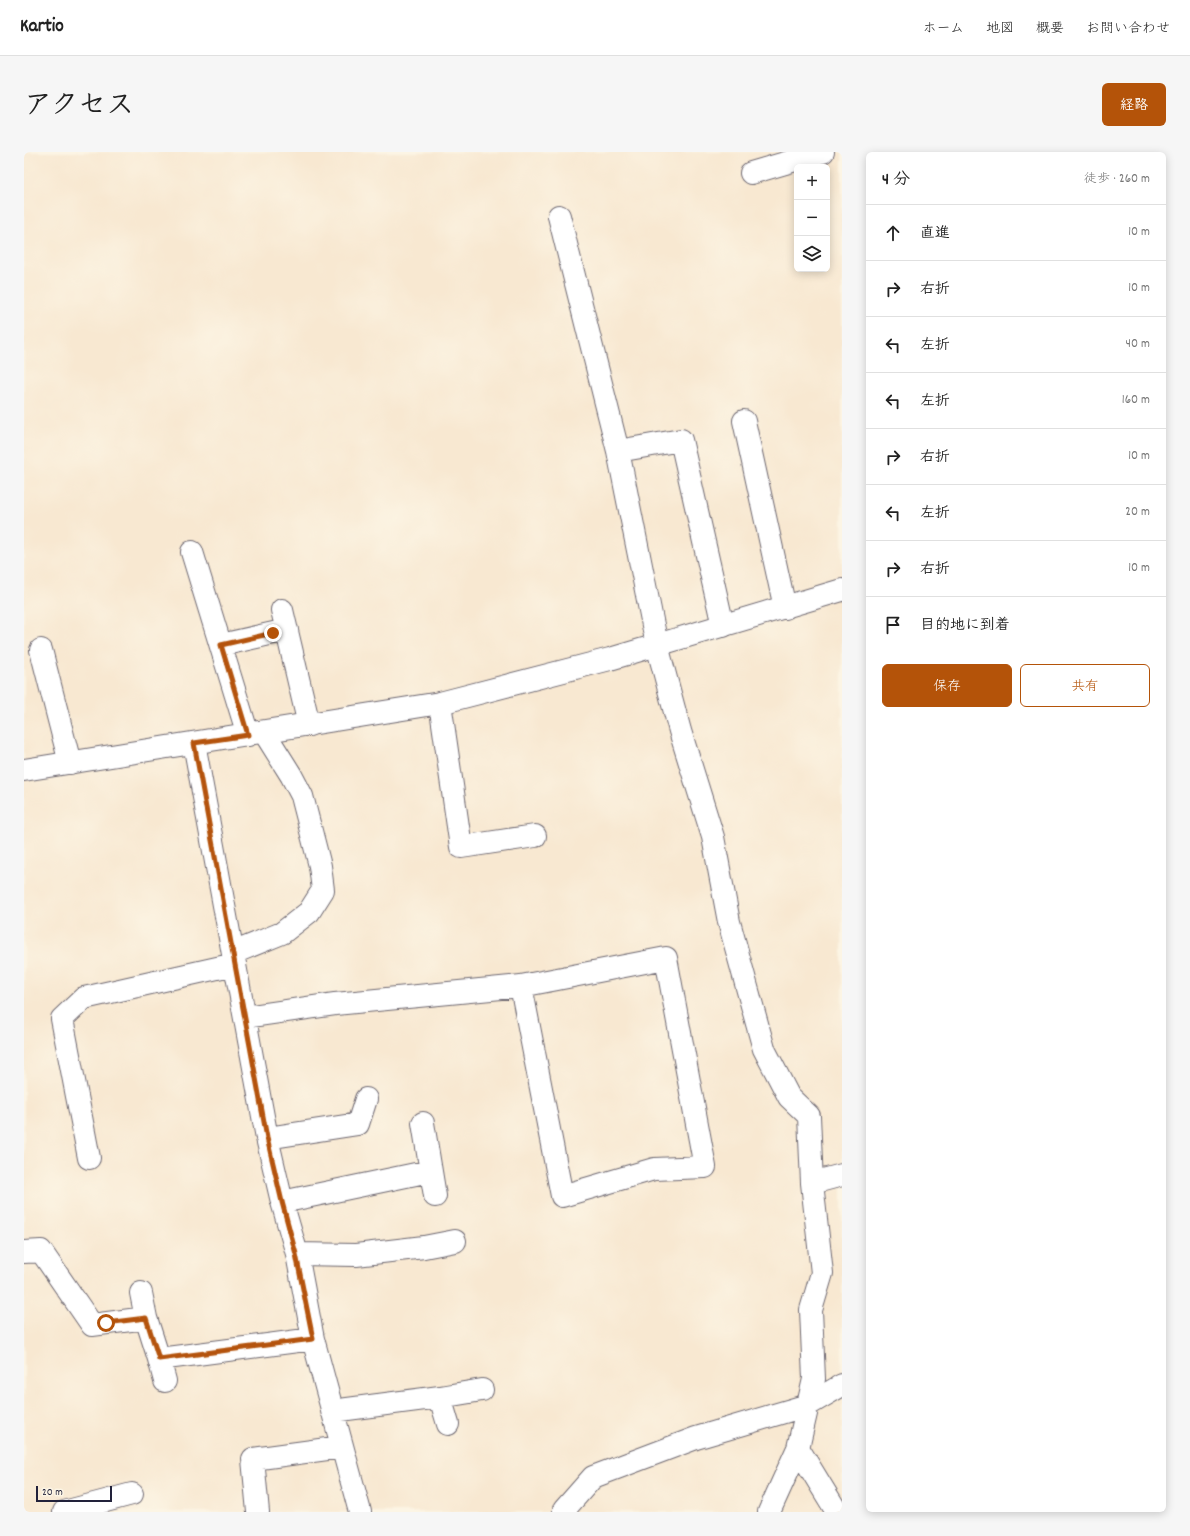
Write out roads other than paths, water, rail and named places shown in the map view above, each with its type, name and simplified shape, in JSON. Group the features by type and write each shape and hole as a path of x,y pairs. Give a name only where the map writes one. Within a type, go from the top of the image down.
{"street":[{"path":"751,173 823,152"},
{"path":"560,216 618,451 658,645 680,730 713,837 729,922 764,1049 789,1097 809,1116 812,1183 822,1273 811,1310 814,1379 798,1448 769,1512"},
{"path":"744,421 785,608"},
{"path":"618,451 681,440 723,626"},
{"path":"89,1158 62,1019 84,998 234,958 282,933 309,912 323,890 320,866 302,796 291,775 256,734 221,645 192,552"},
{"path":"24,770 256,734 440,703 610,660 842,590"},
{"path":"221,645 284,620 308,725"},
{"path":"41,650 70,763"},
{"path":"440,703 461,847 535,836"},
{"path":"194,743 267,1138 296,1254 313,1339 360,1512"},
{"path":"244,1017 335,1004 521,986 666,958 705,1166 654,1169 562,1196 521,986"},
{"path":"267,1138 358,1124 366,1099"},
{"path":"423,1123 435,1196"},
{"path":"282,1202 430,1171"},
{"path":"812,1183 842,1175"},
{"path":"296,1254 356,1255 424,1247 455,1240"},
{"path":"24,1252 41,1250 92,1324 146,1318"},
{"path":"141,1293 146,1318 165,1380"},
{"path":"159,1359 313,1339"},
{"path":"565,1512 564,1510 593,1477 696,1438 808,1405 842,1385"},
{"path":"332,1411 482,1390"},
{"path":"440,1397 448,1424"},
{"path":"258,1512 253,1459 342,1447"},
{"path":"798,1448 836,1512"},
{"path":"64,1512 132,1494"}]}
